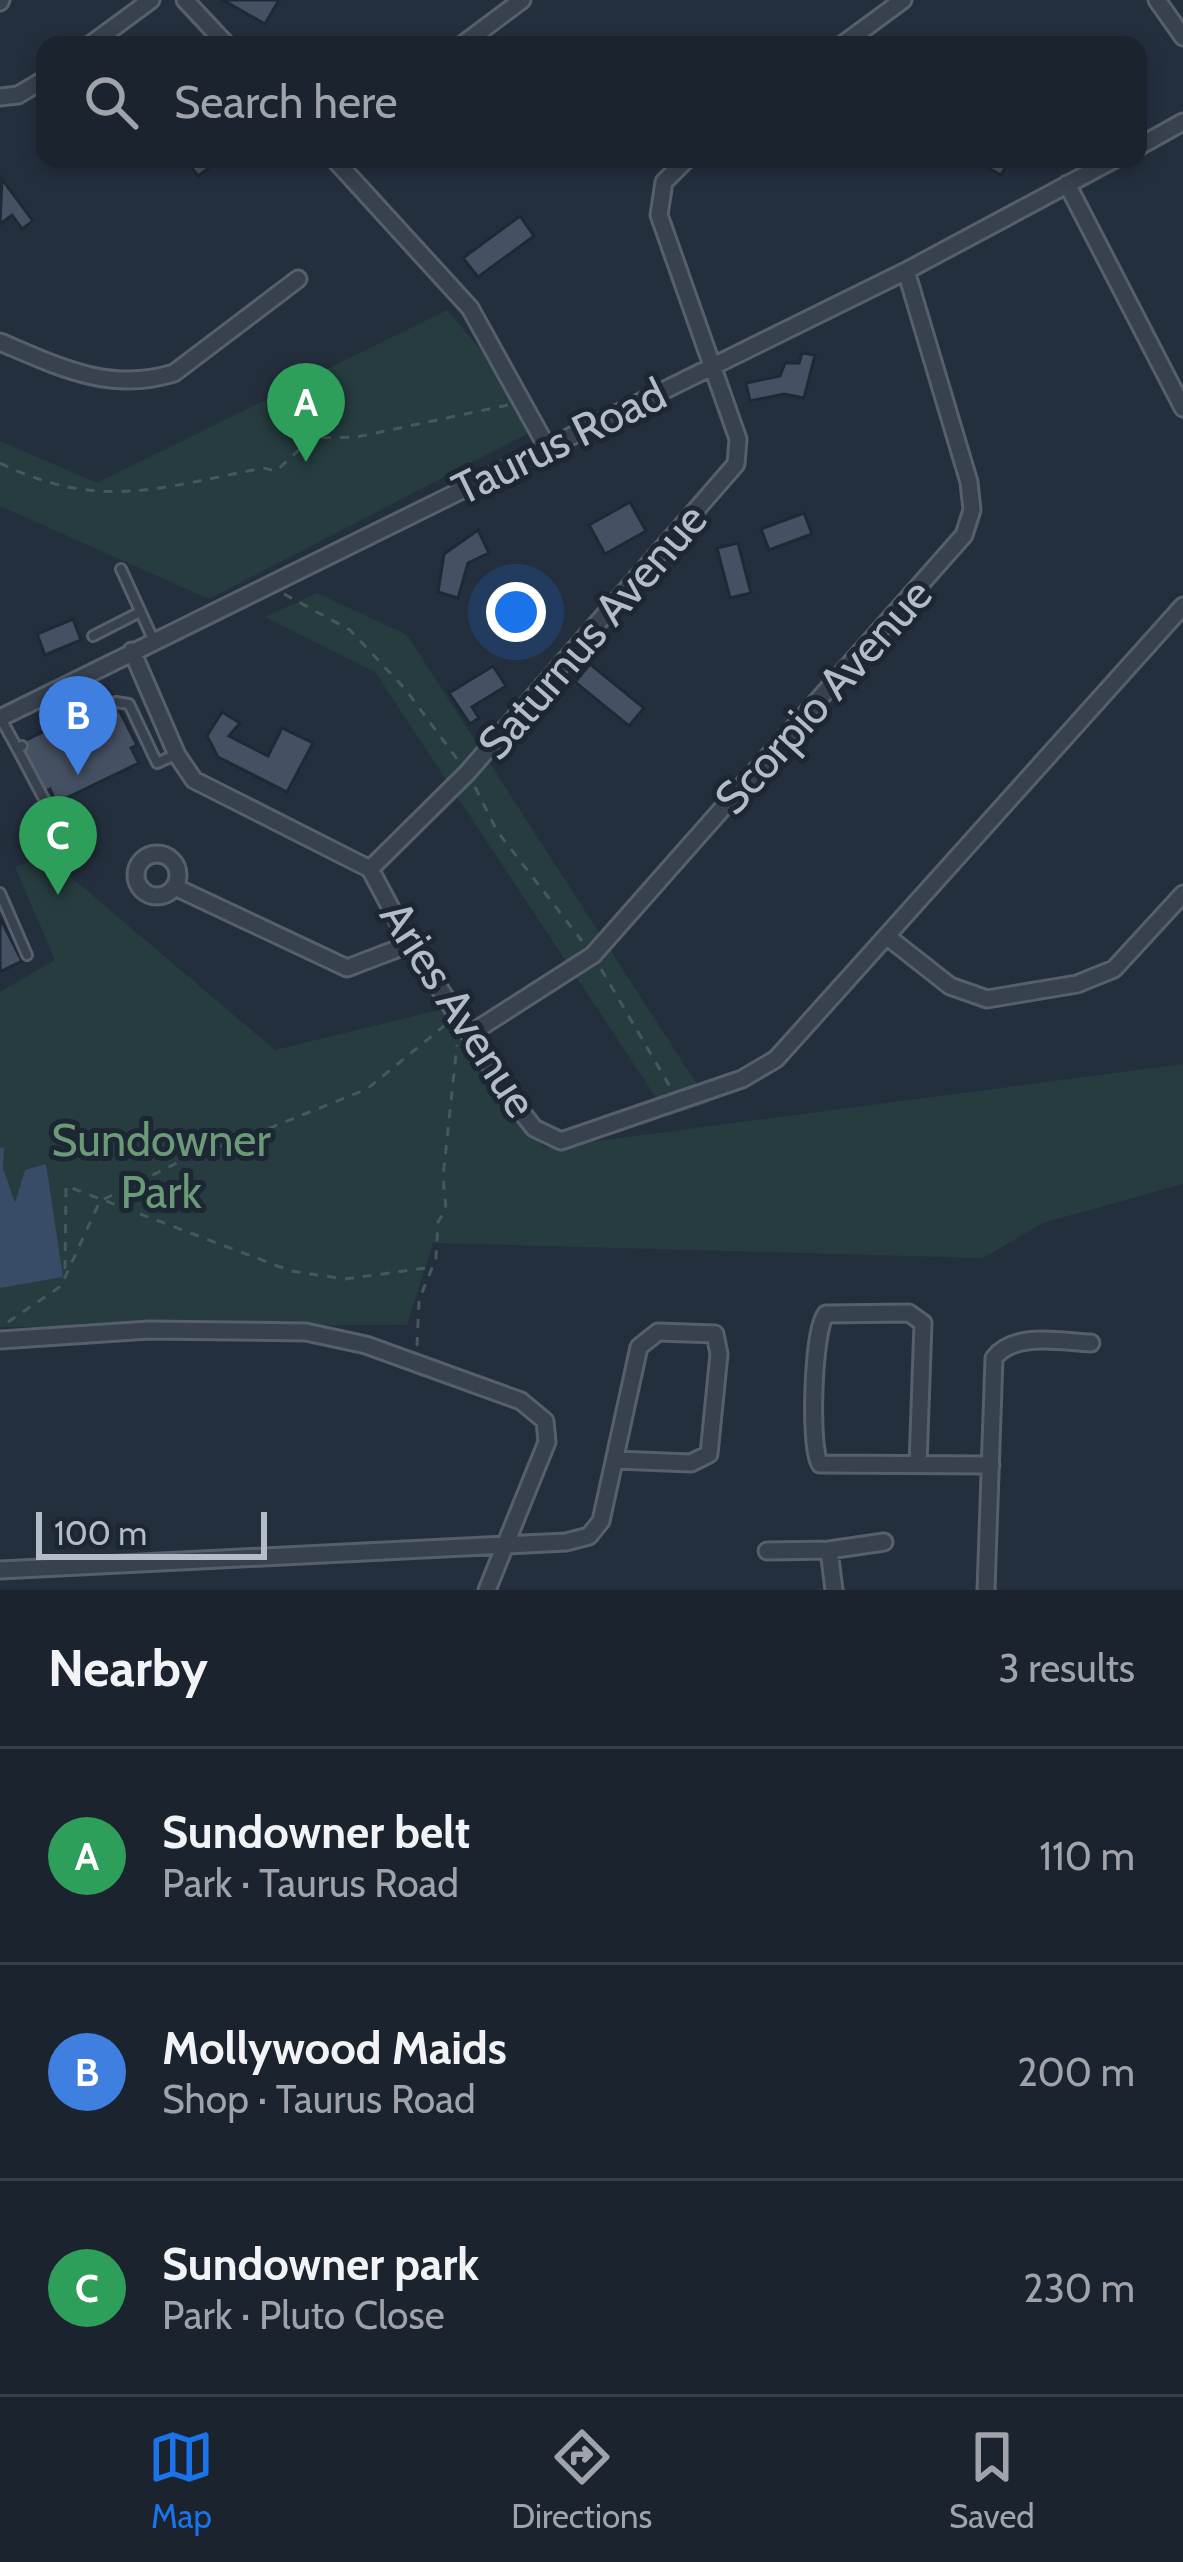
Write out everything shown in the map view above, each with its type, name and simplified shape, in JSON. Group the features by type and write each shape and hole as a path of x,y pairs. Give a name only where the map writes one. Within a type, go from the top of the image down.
{"street":[{"path":"102,36 151,0"},
{"path":"185,0 219,36"},
{"path":"474,36 522,0"},
{"path":"854,36 903,0"},
{"path":"1157,0 1183,37"},
{"path":"0,97 18,95 36,84"},
{"path":"1147,142 1183,122"},
{"path":"342,168 470,308 547,447"},
{"name":"Saturnus Avenue","path":"370,869 467,772 733,470 740,448 659,215 664,182 678,168"},
{"name":"Taurus Road","path":"0,718 906,272 1097,168"},
{"path":"1066,184 1183,408"},
{"name":"Scorpio Avenue","path":"473,1032 593,955 964,535 972,510 969,482 906,272"},
{"path":"0,342 88,379 153,380 174,373 298,279"},
{"name":"Aries Avenue","path":"132,651 177,755 200,786 370,869 410,944 473,1032 520,1110 547,1137 561,1141 742,1079 776,1059 1183,606"},
{"path":"175,886 347,968 410,944"},
{"path":"889,938 970,996 987,999 1037,992 1114,969 1183,894"},
{"path":"918,1465 923,1323 903,1312 826,1314 817,1341 816,1460 836,1467 991,1465"},
{"path":"0,1340 149,1330 306,1332 341,1337 521,1401 545,1421 545,1449 503,1541 487,1590"},
{"path":"0,1570 503,1541 566,1542 594,1533 643,1342 658,1332 715,1334 719,1354 709,1454 691,1463 616,1460"},
{"path":"986,1590 992,1370 1002,1348 1025,1341 1091,1343"},
{"path":"767,1552 884,1542"},
{"path":"829,1550 834,1590"}],"lane":[{"path":"121,569 154,641"},
{"path":"93,636 140,612"},
{"path":"58,688 71,718"},
{"path":"116,702 128,703 157,763 177,755"},
{"path":"0,718 53,816"},
{"path":"0,893 28,955"}],"path":[{"path":"0,463 64,489 102,496 176,489 263,468 277,471 312,438 357,437 468,418 521,401"},
{"path":"267,585 350,629 406,690 467,772 497,831 593,955 679,1101"},
{"path":"0,1328 61,1286 100,1201 203,1150 230,1144 367,1089 460,1013"},
{"path":"416,1363 419,1300 433,1267 438,1222 446,1209 443,1177 460,1013"},
{"path":"65,1271 66,1186 291,1271 345,1280 433,1267"}],"green space":[{"path":"447,310 544,425 209,599 0,506 0,441 97,483"},
{"path":"317,593 407,635 709,1103 668,1116 375,672 265,617"},
{"name":"Sundowner Park","path":"46,856 275,1050 447,1008 544,1148 1183,1064 1183,1184 1043,1223 983,1258 433,1243 407,1325 0,1327 0,992 55,960 15,867"}],"water":[{"path":"4,1147 3,1168 15,1203 25,1170 46,1164 63,1277 0,1288 0,1148"}],"building":[{"path":"223,0 279,0 265,24"},
{"path":"2,179 33,221 22,229 12,215 0,224"},
{"path":"520,216 534,236 478,277 463,258"},
{"path":"802,353 815,355 804,398 784,394 750,401 746,383 780,376 785,363 799,363"},
{"path":"630,502 646,531 605,554 589,525"},
{"path":"804,513 812,534 769,550 761,529"},
{"path":"478,530 489,553 468,563 458,598 438,592 444,554"},
{"path":"738,543 751,593 730,598 717,548"},
{"path":"73,619 81,640 45,655 37,634"},
{"path":"590,664 644,708 629,726 575,682"},
{"path":"493,666 506,686 472,707 479,718 470,724 449,693"},
{"path":"113,698 137,745 131,748 139,763 56,803 50,789 44,792 20,743"},
{"path":"222,712 240,723 229,736 268,756 282,728 313,743 287,792 218,757 207,736"},
{"path":"0,918 22,961 0,972"}],"place":[{"name":"Sundowner belt","path":"306,462"},
{"name":"Mollywood Maids","path":"78,775"},
{"name":"Sundowner park","path":"58,895"}]}
